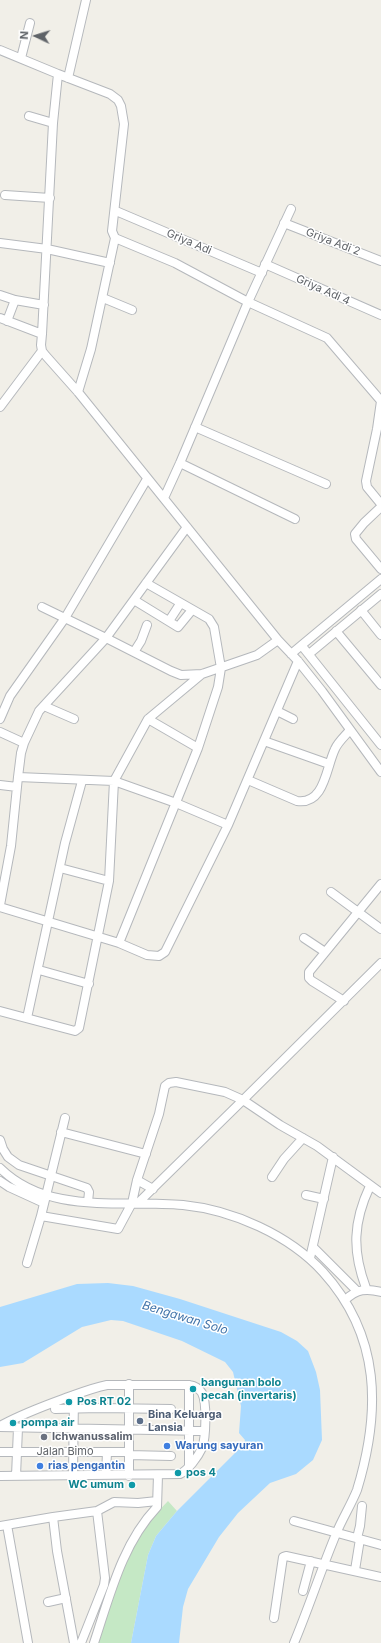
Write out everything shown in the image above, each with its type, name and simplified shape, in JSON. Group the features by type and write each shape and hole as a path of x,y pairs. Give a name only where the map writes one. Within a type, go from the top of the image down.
{"street":[{"path":"68,78 86,0"},
{"path":"21,58 30,23"},
{"path":"0,50 110,94 118,100 121,106 124,124 116,211 112,231 115,238 91,349 78,392"},
{"path":"0,407 42,351 53,123 58,74"},
{"path":"29,116 53,123"},
{"path":"5,194 50,198"},
{"path":"164,498 248,302 291,209"},
{"name":"Griya Adi","path":"116,211 262,272"},
{"name":"Griya Adi 2","path":"284,223 381,261"},
{"path":"115,238 175,264 248,302 327,338 381,401 379,427 366,477 366,484 381,506 355,534 356,539 381,569"},
{"path":"0,243 47,249 110,263"},
{"name":"Griya Adi 4","path":"265,264 381,315"},
{"path":"0,295 14,300 44,305"},
{"path":"103,298 132,310"},
{"path":"14,300 3,320 42,334"},
{"path":"42,351 78,392 278,640 298,661 381,772"},
{"path":"195,427 326,484"},
{"path":"180,463 295,519"},
{"path":"0,719 10,696 65,618 147,479"},
{"path":"187,527 106,638 39,711 24,743 21,754 11,846 2,881 0,906 119,943 152,956 159,956 165,952 228,825 298,661"},
{"path":"291,654 381,579"},
{"path":"119,943 198,748 218,687 221,668 212,622 146,583"},
{"path":"309,654 381,594"},
{"path":"134,600 179,626 192,610"},
{"path":"169,621 180,604"},
{"path":"42,608 177,674 202,674 257,656 278,640"},
{"path":"361,610 381,635"},
{"path":"134,652 147,625"},
{"path":"336,631 381,685"},
{"path":"302,646 381,745"},
{"path":"0,1011 75,1031 78,1030 89,984 109,881 114,781 148,719 202,674"},
{"path":"44,706 74,719"},
{"path":"277,711 294,719"},
{"path":"148,719 198,748"},
{"path":"248,780 296,801 311,799 323,785 335,748 350,730"},
{"path":"0,732 24,743"},
{"path":"264,741 329,764"},
{"path":"18,777 82,781 114,781 176,803 228,825"},
{"path":"27,1018 39,970 65,843 82,781"},
{"path":"0,785 17,787"},
{"path":"60,868 109,881"},
{"path":"344,1001 309,978 308,974 310,969 381,884"},
{"path":"331,892 381,929"},
{"path":"304,938 325,952"},
{"path":"41,1216 118,1230 135,1203 153,1189 243,1100 273,1068 344,1001 381,963"},
{"path":"39,970 89,984"},
{"path":"135,1203 137,1180 146,1154 165,1086 176,1082 218,1090 243,1100 333,1157 381,1193"},
{"path":"27,1263 51,1177 64,1118"},
{"path":"61,1132 146,1154"},
{"path":"272,1177 284,1159 303,1138"},
{"path":"0,1140 3,1149 13,1162 51,1177 87,1188 89,1192 88,1202"},
{"path":"310,1258 333,1157"},
{"path":"0,1168 14,1180 45,1199"},
{"path":"137,1180 153,1189"},
{"path":"0,1181 9,1187 45,1199 183,1205 224,1212 251,1222 310,1258 346,1300 359,1324 372,1365 374,1405 366,1459 356,1491 337,1532 294,1643"},
{"path":"366,1288 357,1259 356,1244 359,1214 370,1186"},
{"path":"306,1195 324,1199"},
{"path":"313,1247 357,1291"},
{"path":"346,1300 357,1291 366,1288 381,1292"},
{"path":"129,1384 129,1476"},
{"path":"0,1426 15,1418 96,1387 129,1384 189,1385 196,1386 204,1399 204,1431 201,1449 189,1466 180,1474 129,1476 0,1476"},
{"path":"189,1385 189,1466"},
{"path":"73,1476 74,1395"},
{"path":"55,1409 129,1408 171,1410"},
{"path":"0,1426 18,1428 204,1431"},
{"path":"16,1476 18,1428"},
{"name":"Jalan Bimo","path":"0,1452 107,1452 170,1456"},
{"path":"106,1475 107,1452"},
{"path":"94,1643 127,1549 142,1523 157,1507 158,1475"},
{"path":"28,1643 3,1525 96,1511 114,1502 138,1503 157,1501"},
{"path":"355,1570 362,1506"},
{"path":"81,1643 104,1585 105,1578 96,1511"},
{"path":"53,1517 57,1551 74,1643"},
{"path":"294,1521 381,1545"},
{"path":"274,1618 283,1557 286,1556 380,1574"},
{"path":"303,1591 311,1561"},
{"path":"48,1602 66,1598"}],"green space":[{"path":"168,1501 177,1511 156,1536 148,1555 131,1643 96,1643 125,1556 146,1524"}],"water":[{"name":"Bengawan Solo","path":"108,1283 133,1286 180,1299 281,1332 297,1341 308,1351 316,1372 320,1390 322,1440 313,1460 296,1474 270,1483 238,1513 219,1537 188,1589 183,1607 179,1643 131,1643 148,1555 156,1536 177,1511 243,1445 245,1440 239,1433 241,1406 233,1372 225,1362 182,1341 123,1321 111,1320 82,1327 23,1363 0,1367 0,1307 77,1284"}],"place":[{"name":"bangunan bolo pecah (invertaris)","path":"193,1389"},
{"name":"Pos RT 02","path":"69,1402"},
{"name":"Bina Keluarga Lansia","path":"140,1421"},
{"name":"pompa air","path":"13,1423"},
{"name":"Ichwanussalim","path":"44,1437"},
{"name":"Warung sayuran","path":"167,1446"},
{"name":"rias pengantin","path":"40,1466"},
{"name":"pos 4","path":"178,1473"},
{"name":"WC umum","path":"132,1485"}]}
